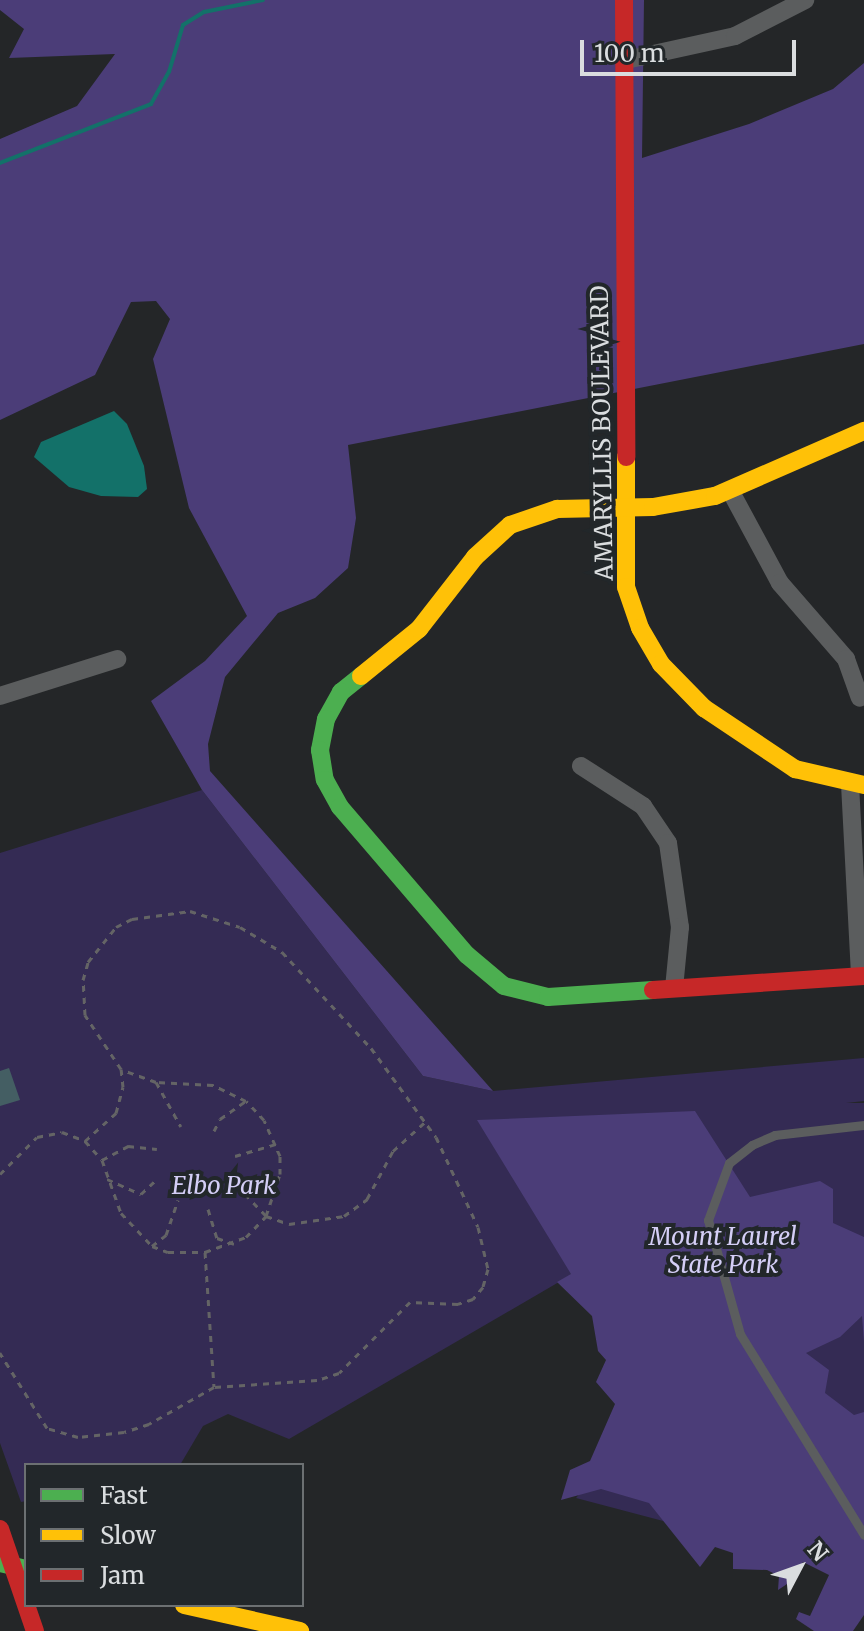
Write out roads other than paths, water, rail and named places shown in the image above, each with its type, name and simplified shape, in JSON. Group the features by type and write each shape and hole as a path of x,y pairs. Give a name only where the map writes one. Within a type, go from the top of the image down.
{"street":[{"name":"AMARYLLIS BOULEVARD","path":"624,0 622,507 626,587 640,628 674,680 775,759 817,777 857,785"},
{"path":"626,60 683,52 735,36 805,0"},
{"path":"857,785 862,976 548,997 504,986 467,955 340,807 321,765 321,734 341,692 419,629 497,534 546,511 672,505 731,492 827,444 864,431"},
{"path":"731,492 780,583 846,659 860,698"},
{"path":"0,696 117,659"},
{"path":"581,766 643,806 668,843 680,927 674,988"},
{"path":"0,1529 24,1600"},
{"path":"27,1607 35,1631"},
{"path":"193,1607 300,1631"}],"lane":[{"path":"864,1125 775,1135 752,1145 729,1163 708,1220 740,1334 864,1535"}],"waterway":[{"path":"0,163 151,104 169,72 183,25 204,12 263,0"}],"park label":[{"name":"Elbo Park","path":"224,1186"},
{"name":"Mount Laurel State Park","path":"723,1251"}]}
